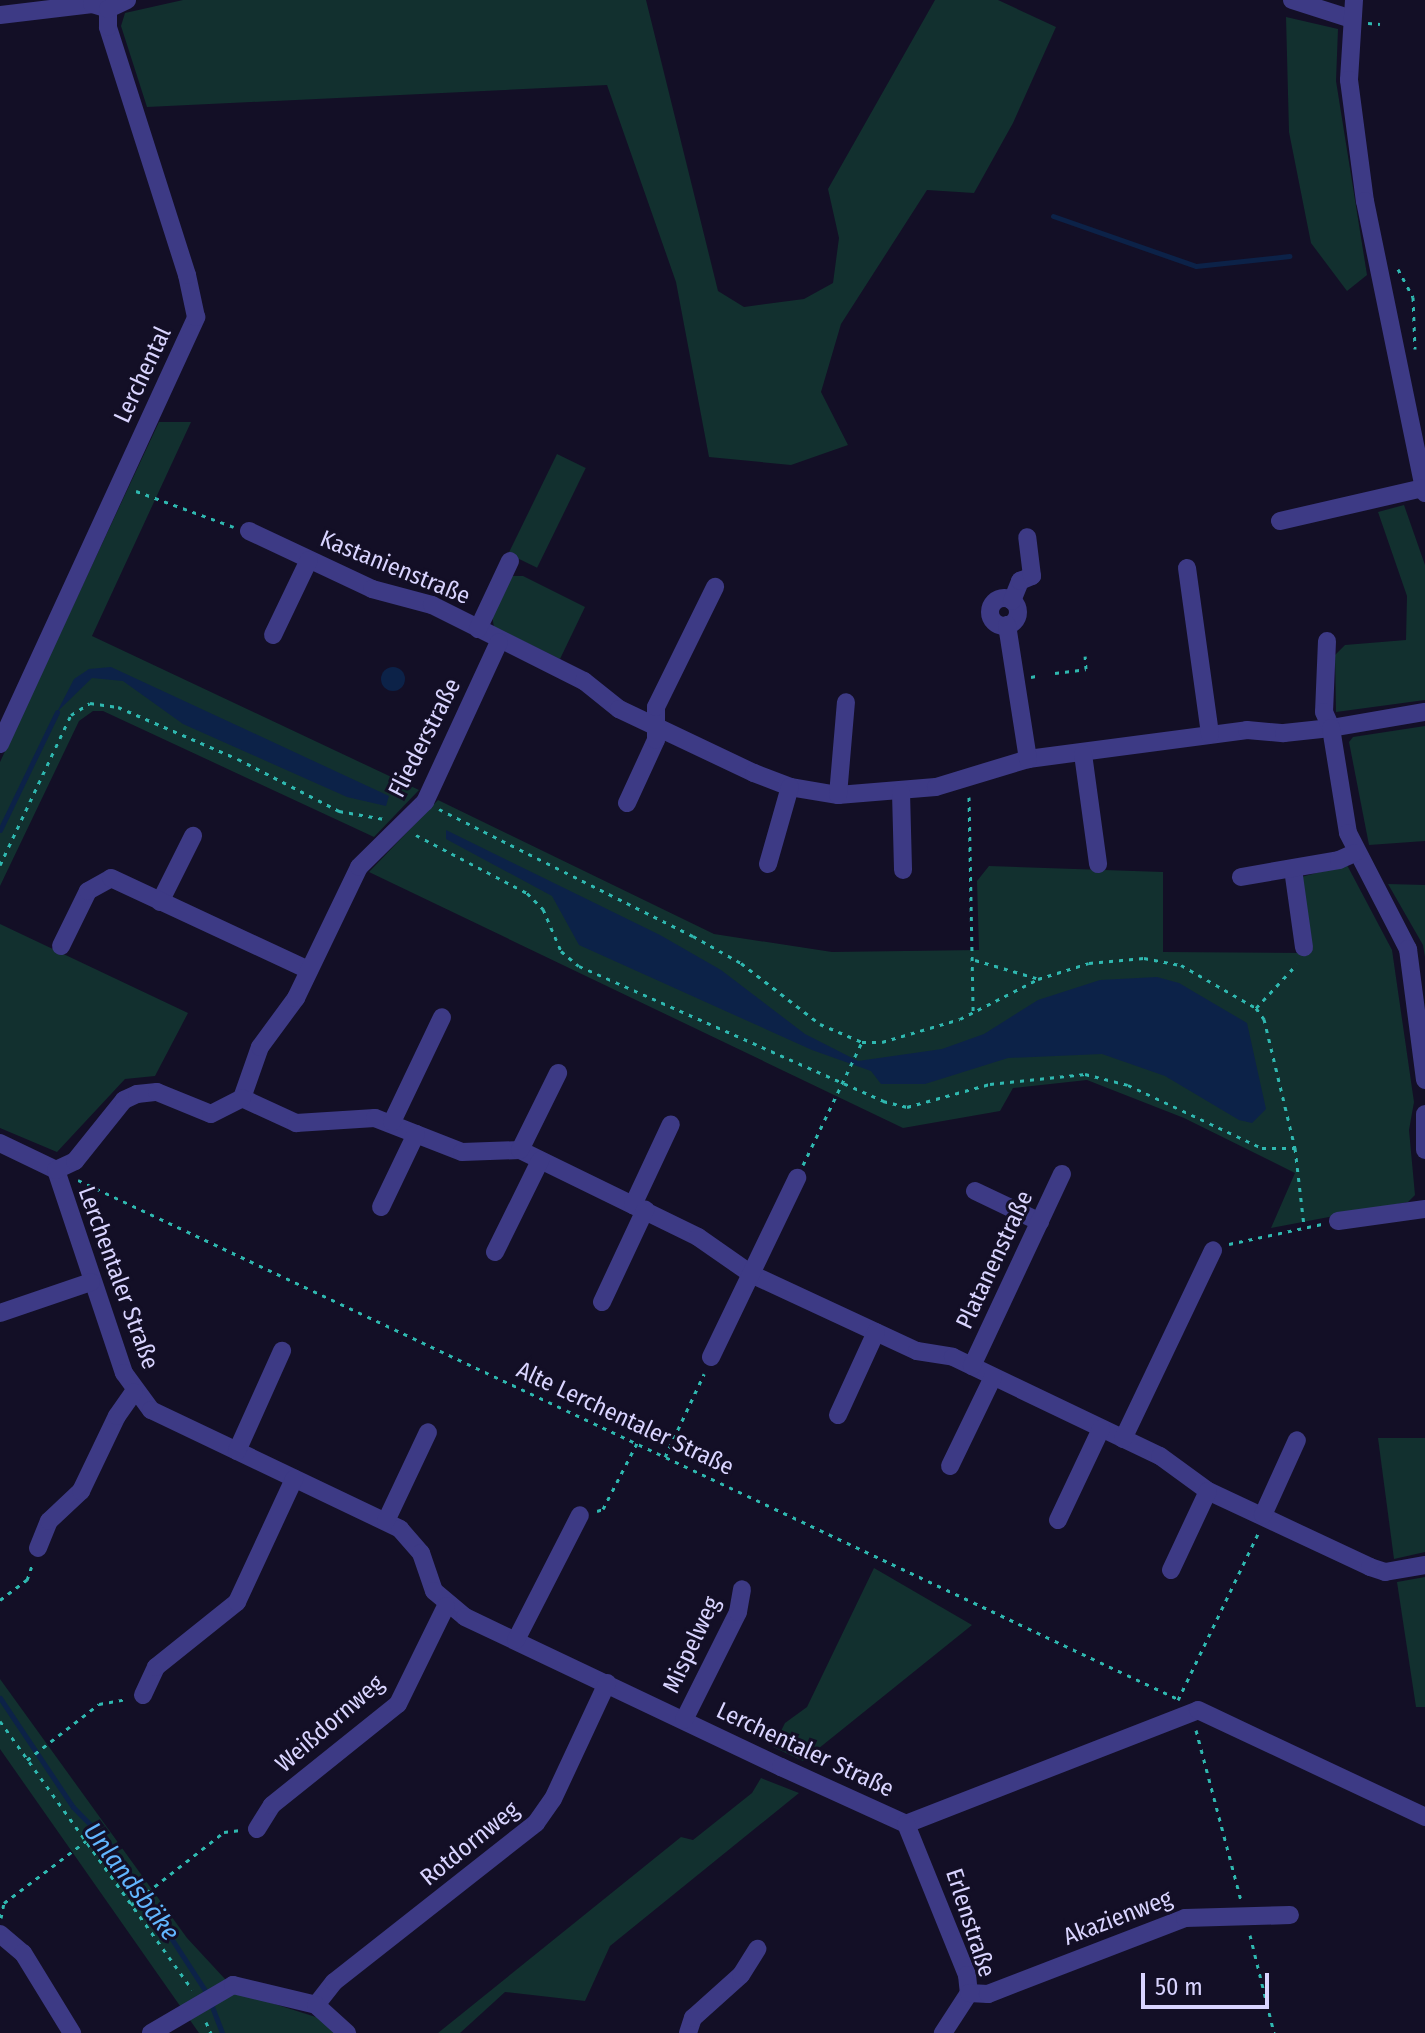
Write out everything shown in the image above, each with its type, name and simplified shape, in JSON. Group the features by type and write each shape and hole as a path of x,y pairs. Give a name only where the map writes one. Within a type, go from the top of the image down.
{"street":[{"path":"0,15 92,4 108,9 127,0"},
{"path":"1292,0 1352,19"},
{"path":"1280,521 1424,490 1365,201 1349,80 1354,0"},
{"name":"Lerchental","path":"0,744 196,317 183,259 108,27 108,9"},
{"name":"Kastanienstraße","path":"249,531 380,592 432,605 499,642 584,681 619,709 790,787 838,795 901,792 968,780 998,765 1028,759 1083,754 1210,734 1331,728 1425,712"},
{"path":"1027,537 1032,576 1020,581 1012,601 1000,598 990,612 996,623 1007,625 1028,759"},
{"path":"273,635 309,560"},
{"name":"Kastanienstraße","path":"478,629 510,561"},
{"path":"1187,568 1210,734"},
{"path":"627,803 656,740 656,707 715,587"},
{"path":"1327,641 1324,712 1331,728 1355,853 1408,949 1425,1080"},
{"name":"Fliederstraße","path":"242,1098 260,1047 296,998 359,867 425,802 499,642"},
{"path":"838,795 846,702"},
{"path":"1083,754 1098,864"},
{"path":"768,864 790,787"},
{"path":"901,792 903,870"},
{"path":"160,902 193,836"},
{"path":"1241,877 1293,869 1355,853"},
{"path":"1293,869 1304,947"},
{"path":"61,946 88,891 111,878 308,970"},
{"path":"392,1122 442,1017"},
{"path":"56,1170 75,1161 124,1100 137,1094 157,1092 211,1114 242,1098 296,1123 375,1118 392,1122 462,1152 520,1150 558,1073"},
{"path":"1425,1114 1425,1150"},
{"path":"602,1302 671,1124"},
{"path":"381,1207 416,1134"},
{"name":"Lerchentaler Straße","path":"0,1143 56,1170 91,1282 134,1392 151,1410 386,1521 413,1538 434,1591 446,1606 684,1720 906,1824 1198,1710"},
{"name":"Platanenstraße","path":"520,1150 698,1237 751,1274 917,1351 953,1357 1160,1456 1208,1491 1385,1572 1425,1565"},
{"path":"495,1252 540,1161"},
{"name":"Platanenstraße","path":"972,1366 1062,1174"},
{"path":"711,1357 797,1178"},
{"path":"975,1191 1040,1222"},
{"path":"1338,1221 1425,1209"},
{"path":"1123,1439 1213,1250"},
{"path":"0,1313 91,1282"},
{"path":"838,1415 876,1332"},
{"path":"237,1451 282,1351"},
{"path":"950,1466 993,1377"},
{"path":"38,1548 49,1521 81,1491 117,1416 134,1392"},
{"path":"1058,1520 1101,1429"},
{"path":"386,1521 428,1432"},
{"path":"1263,1515 1297,1440"},
{"path":"143,1695 156,1667 237,1602 294,1479"},
{"path":"1171,1570 1208,1491"},
{"path":"516,1640 580,1515"},
{"name":"Mispelweg","path":"684,1720 738,1612 742,1589"},
{"name":"Weißdornweg","path":"257,1829 272,1805 398,1704 446,1606"},
{"name":"Rotdornweg","path":"316,2005 334,1982 536,1823 553,1799 607,1683"},
{"path":"1198,1710 1425,1817"},
{"name":"Erlenstraße","path":"906,1824 962,1961 969,1993 943,2033"},
{"name":"Akazienweg","path":"969,1993 988,1994 1185,1918 1290,1915"},
{"path":"0,1934 23,1953 72,2033"},
{"path":"688,2033 693,2018 741,1975 757,1949"},
{"path":"151,2033 226,1988 242,1985 316,2005 347,2033"}],"path":[{"path":"1368,38 1370,11"},
{"path":"1396,266 1413,297 1414,360"},
{"path":"119,483 249,531"},
{"path":"1055,673 1086,669 1085,656"},
{"path":"0,865 71,715 90,703 118,707 256,767 339,811 402,826 527,893 543,909 561,951 579,966 841,1085 907,1107 1036,1076 1108,1077 1262,1148 1295,1148"},
{"path":"968,780 975,960 973,1013"},
{"path":"425,802 693,936 741,963 820,1024 862,1042 924,1031 973,1013 1038,979 1119,958 1163,959 1256,1008 1269,1031 1295,1148 1304,1226 1246,1237 1213,1250"},
{"path":"1256,1008 1293,970 1304,947"},
{"path":"975,960 1038,979"},
{"path":"797,1178 862,1042"},
{"name":"Alte Lerchentaler Straße","path":"56,1170 1178,1700 1263,1515"},
{"path":"665,1457 711,1357"},
{"path":"580,1515 603,1509 637,1443"},
{"path":"0,1600 27,1580 38,1548"},
{"path":"27,1760 99,1704 143,1695"},
{"path":"1198,1710 1194,1723 1274,2033"},
{"path":"0,1721 131,1905 184,1972 211,2033"},
{"path":"131,1905 224,1832 257,1829"},
{"path":"0,1922 4,1903 86,1841"}],"green space":[{"path":"183,0 646,0 718,291 744,307 804,299 833,283 839,238 828,189 935,0 998,0 1056,27 1013,123 974,193 927,190 841,324 821,392 848,445 791,465 709,457 676,282 607,85 147,107 121,26 125,13"},
{"path":"1286,17 1338,29 1336,81 1367,275 1347,291 1311,243 1289,132"},
{"path":"159,422 191,422 92,636 419,790 374,837 103,711 93,711 79,721 0,886 0,762"},
{"path":"557,454 586,468 537,568 508,554"},
{"path":"1404,505 1425,565 1425,700 1336,712 1335,655 1345,645 1406,640 1407,596 1378,512"},
{"path":"511,576 523,576 585,607 560,659 494,627 492,616"},
{"path":"1425,726 1425,841 1369,845 1349,742 1353,737"},
{"path":"438,800 714,934 832,952 979,950 977,881 989,866 1163,872 1163,952 1307,953 1301,877 1347,865 1392,950 1414,1102 1409,1130 1415,1195 1408,1202 1271,1228 1295,1173 1184,1118 1087,1080 1013,1088 1000,1111 903,1128 369,872"},
{"path":"1388,884 1425,885 1425,957 1423,945"},
{"path":"0,924 188,1013 155,1076 125,1079 57,1152 0,1128"},
{"path":"1378,1438 1425,1438 1425,1552 1394,1559"},
{"path":"874,1568 972,1625 803,1761 773,1747 785,1723 807,1707"},
{"path":"1425,1577 1425,1707 1416,1707 1397,1582"},
{"path":"0,1679 187,1938 237,1992 319,2018 342,2033 199,2033 0,1749"},
{"path":"761,1778 799,1793 610,1946 585,2001 505,1992 460,2033 438,2033 681,1837 693,1840 752,1793"}],"water":[{"path":"111,667 389,796 386,806 347,797 183,724 123,681 92,678 57,712 74,679 89,669"},
{"path":"393,667 404,674 405,679 398,690 393,691 382,684 381,679 388,668"},
{"path":"446,830 660,935 721,970 805,1034 858,1061 942,1049 984,1034 1038,1000 1100,980 1157,977 1179,983 1247,1023 1266,1109 1252,1123 1239,1120 1165,1076 1102,1054 1008,1058 925,1084 881,1084 871,1071 812,1050 579,945 552,896 446,839"}],"waterway":[{"path":"1053,216 1196,266 1289,256"},
{"path":"0,830 57,712"},
{"name":"Unlandsbäke","path":"0,1698 73,1807 112,1847 208,1995"},
{"name":"Unlandsbäke","path":"211,2004 222,2033"}]}
